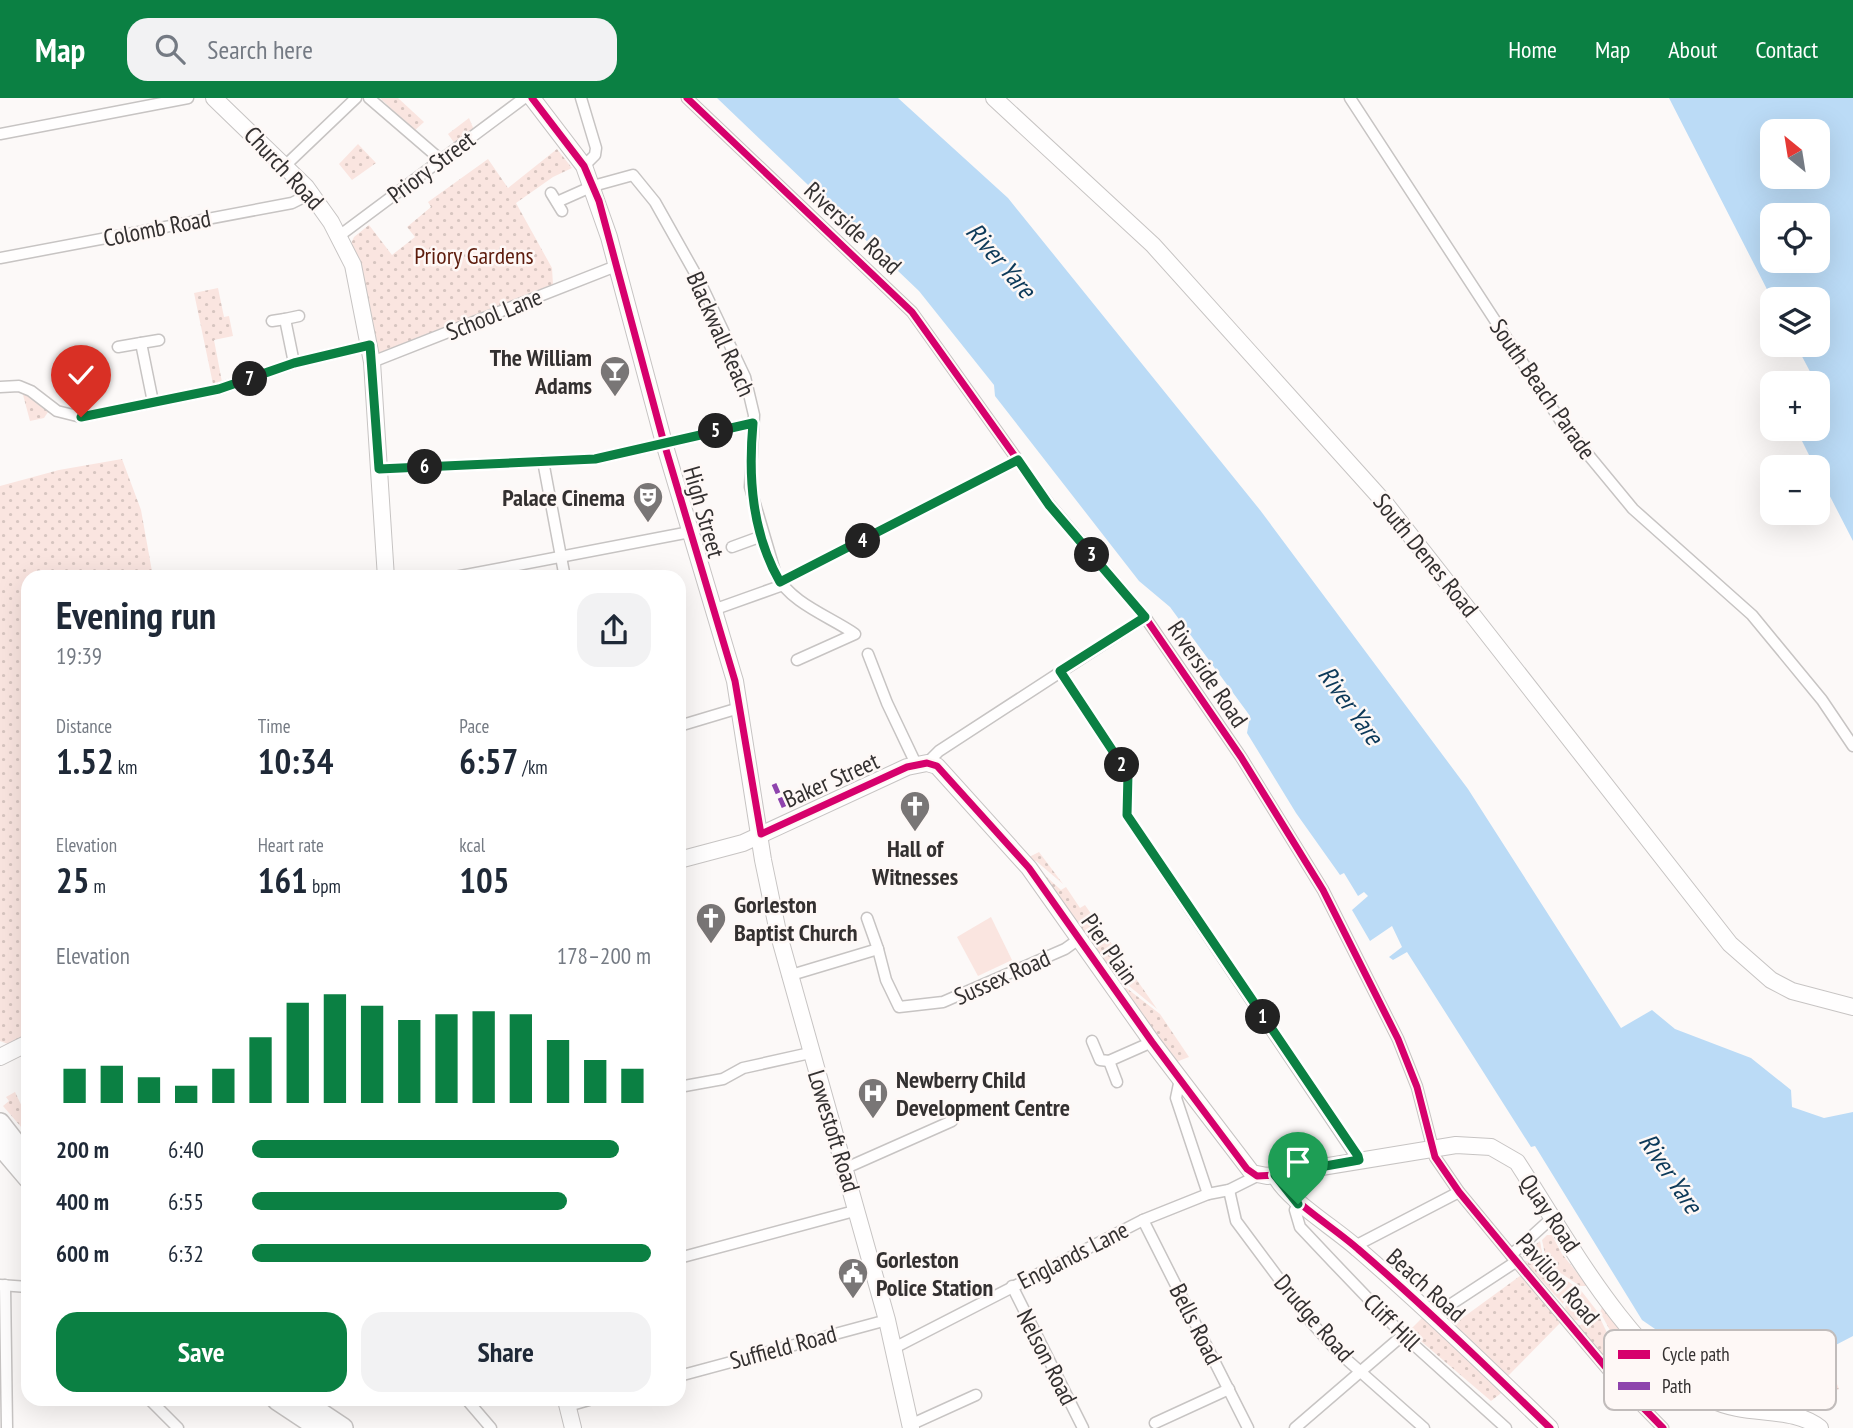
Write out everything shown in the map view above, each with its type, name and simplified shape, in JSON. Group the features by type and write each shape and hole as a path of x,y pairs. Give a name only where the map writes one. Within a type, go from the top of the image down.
{"highway":[{"path":"0,1123 21,1150"},
{"path":"0,1145 21,1170"},
{"path":"287,1406 319,1428"},
{"path":"310,1406 343,1428"}],"street":[{"path":"0,134 188,98"},
{"name":"Church Road","path":"214,98 287,165 312,193 339,236 353,265 372,362 385,570"},
{"path":"290,161 356,98"},
{"path":"369,98 441,160"},
{"name":"Priory Street","path":"339,236 524,98"},
{"name":"High Street","path":"532,98 584,166 593,186 739,708 761,834"},
{"path":"581,98 596,148 595,155 584,166"},
{"name":"Riverside Road","path":"687,98 912,312 1049,505 1145,617 1247,767 1323,890 1398,1039 1417,1087 1434,1148"},
{"name":"South Denes Road","path":"994,98 1153,245 1385,503 1730,944 1782,985 1851,1009"},
{"name":"South Beach Parade","path":"1350,98 1562,423 1633,509 1752,615 1822,700 1853,746"},
{"name":"Blackwall Reach","path":"593,186 630,174 655,202 700,282 745,377 753,423 750,487 762,536 782,584 804,604 855,634 797,660"},
{"path":"557,202 593,186"},
{"name":"Colomb Road","path":"0,258 292,202 312,193"},
{"name":"School Lane","path":"372,362 616,266"},
{"path":"272,321 299,316"},
{"path":"285,319 294,363"},
{"path":"118,347 159,340"},
{"path":"141,343 153,402"},
{"path":"0,387 19,386 31,391 57,411 81,417 222,388 294,363 370,345"},
{"path":"379,469 595,459 753,423"},
{"path":"713,610 782,584 1018,460"},
{"path":"543,461 564,570"},
{"path":"490,570 690,532"},
{"path":"732,547 762,536"},
{"name":"Baker Street","path":"686,858 743,843 922,763 1145,617"},
{"path":"868,654 887,703 922,763"},
{"path":"1060,671 1128,774 1127,815 1359,1160"},
{"path":"686,724 739,708"},
{"name":"Pier Plain","path":"922,763 937,766 946,774 1029,868 1152,1042 1247,1169 1257,1176"},
{"name":"Lowestoft Road","path":"761,834 768,885 788,976 858,1210 894,1348 910,1427"},
{"name":"Sussex Road","path":"867,918 886,980 899,1007 943,1002 1065,948 1079,939"},
{"path":"788,976 878,949"},
{"path":"1092,1041 1100,1060 1109,1061 1152,1042"},
{"path":"0,1057 21,1046"},
{"path":"686,1086 723,1079 743,1069 810,1053"},
{"path":"1109,1061 1117,1082"},
{"path":"1180,1079 1176,1098 1208,1194"},
{"path":"846,1168 936,1121 952,1121"},
{"name":"Quay Road","path":"1257,1176 1434,1148 1478,1145 1504,1153 1517,1162 1620,1317 1632,1330"},
{"name":"Pavilion Road","path":"1434,1148 1435,1157 1459,1192 1604,1365"},
{"name":"Beach Road","path":"1275,1175 1298,1204 1307,1207 1355,1246 1550,1428"},
{"name":"Englands Lane","path":"894,1348 1143,1220 1208,1194 1228,1190 1257,1176"},
{"name":"Drudge Road","path":"1228,1190 1240,1227 1312,1323 1423,1428"},
{"path":"1355,1246 1459,1192"},
{"name":"Cliff Hill","path":"1298,1204 1295,1210 1300,1227 1403,1335 1506,1428"},
{"path":"686,1256 858,1210"},
{"path":"1433,1316 1514,1258 1553,1217"},
{"name":"Bells Road","path":"1143,1220 1248,1428"},
{"path":"7,1428 2,1285 21,1286"},
{"name":"Nelson Road","path":"1012,1286 1083,1428"},
{"name":"Suffield Road","path":"686,1374 887,1320"},
{"path":"1295,1428 1403,1335"},
{"path":"1155,1423 1229,1389"},
{"path":"910,1427 976,1395"},
{"path":"156,1406 178,1428"},
{"path":"472,1406 491,1428"},
{"path":"568,1406 572,1428"},
{"name":"Pavilion Road","path":"1645,1410 1663,1428"},
{"name":"Quay Road","path":"1733,1410 1792,1414 1812,1426"},
{"name":"Quay Road","path":"1776,1415 1794,1428"}],"green space":[{"path":"380,98 398,98 424,122 414,131"},
{"path":"469,118 474,130 455,144 448,134"},
{"path":"358,144 376,163 352,180 339,164"},
{"name":"Priory Gardens","path":"557,149 572,168 553,177 516,203 552,268 553,285 377,359 350,246 354,237 369,225 392,255 415,237 407,227 431,207 428,202 488,159 508,188"},
{"path":"218,288 224,317 229,316 233,336 214,340 222,382 213,384 194,293"},
{"path":"22,391 50,409 44,418 30,421"},
{"path":"122,459 141,510 152,570 21,570 21,1038 8,1044 0,1041 0,486 59,470"},
{"path":"1039,852 1063,884 1029,857"},
{"path":"1038,869 1061,890 1066,887 1080,908 1085,905 1157,1009 1112,972"},
{"path":"991,917 1012,960 978,976 957,937"},
{"path":"1120,983 1160,1014 1189,1057 1176,1062"},
{"path":"15,1092 21,1104 21,1127 3,1106 9,1101 6,1097"},
{"path":"1547,1235 1552,1235 1562,1254 1588,1286 1580,1286 1547,1264 1542,1240"},
{"path":"1540,1241 1544,1263 1524,1258 1523,1255"},
{"path":"1523,1260 1548,1267 1576,1287 1567,1293 1563,1304"},
{"path":"1524,1273 1563,1320 1505,1379 1450,1327"},
{"path":"1579,1288 1597,1311 1587,1321 1574,1320 1565,1309 1567,1298"},
{"path":"1603,1305 1621,1330 1610,1330 1600,1312"},
{"path":"1425,1315 1505,1390 1491,1401 1409,1331"},
{"path":"1599,1316 1606,1330 1604,1358 1578,1326"}],"water":[{"name":"River Yare","path":"717,98 898,98 1008,198 1260,510 1468,789 1621,1028 1652,1010 1675,1029 1751,1058 1791,1090 1792,1107 1824,1118 1853,1112 1853,1336 1836,1345 1836,1330 1657,1330 1642,1320 1535,1146 1531,1147 1407,952 1393,960 1389,957 1402,947 1392,926 1370,941 1352,910 1368,896 1364,892 1358,896 1344,873 1340,875 1296,813 1247,733 1250,716 1170,607 1139,581 995,396 994,385 919,291"},
{"path":"1669,98 1853,98 1853,541 1830,496 1830,455 1809,455 1802,441 1830,441 1830,371 1810,371 1802,357 1830,357 1830,287 1766,287"}],"marked path":[{"path":"774,784 785,809"}],"cycle path":[{"path":"532,98 584,166 599,201 664,443 735,681 761,834 907,767 927,763 937,766 1029,868 1152,1042 1247,1169 1257,1176 1275,1175 1289,1194 1407,1292 1550,1428"},
{"path":"687,98 912,312 1049,504 1145,617 1241,757 1323,890 1398,1039 1417,1087 1435,1157 1459,1192 1604,1365"},
{"path":"1645,1410 1663,1428"}],"place":[{"name":"The William Adams","path":"615,398"},
{"name":"Palace Cinema","path":"648,524"},
{"name":"Hall of Witnesses","path":"915,833"},
{"name":"Gorleston Baptist Church","path":"711,945"},
{"name":"Newberry Child Development Centre","path":"873,1120"},
{"name":"Gorleston Police Station","path":"853,1300"}],"route":[{"path":"81,417 219,389 294,363 370,345 379,469 595,459 753,423 750,487 762,536 780,582 1018,460 1049,505 1145,617 1060,671 1128,774 1127,815 1358,1156 1359,1160 1275,1175 1298,1204"}]}
